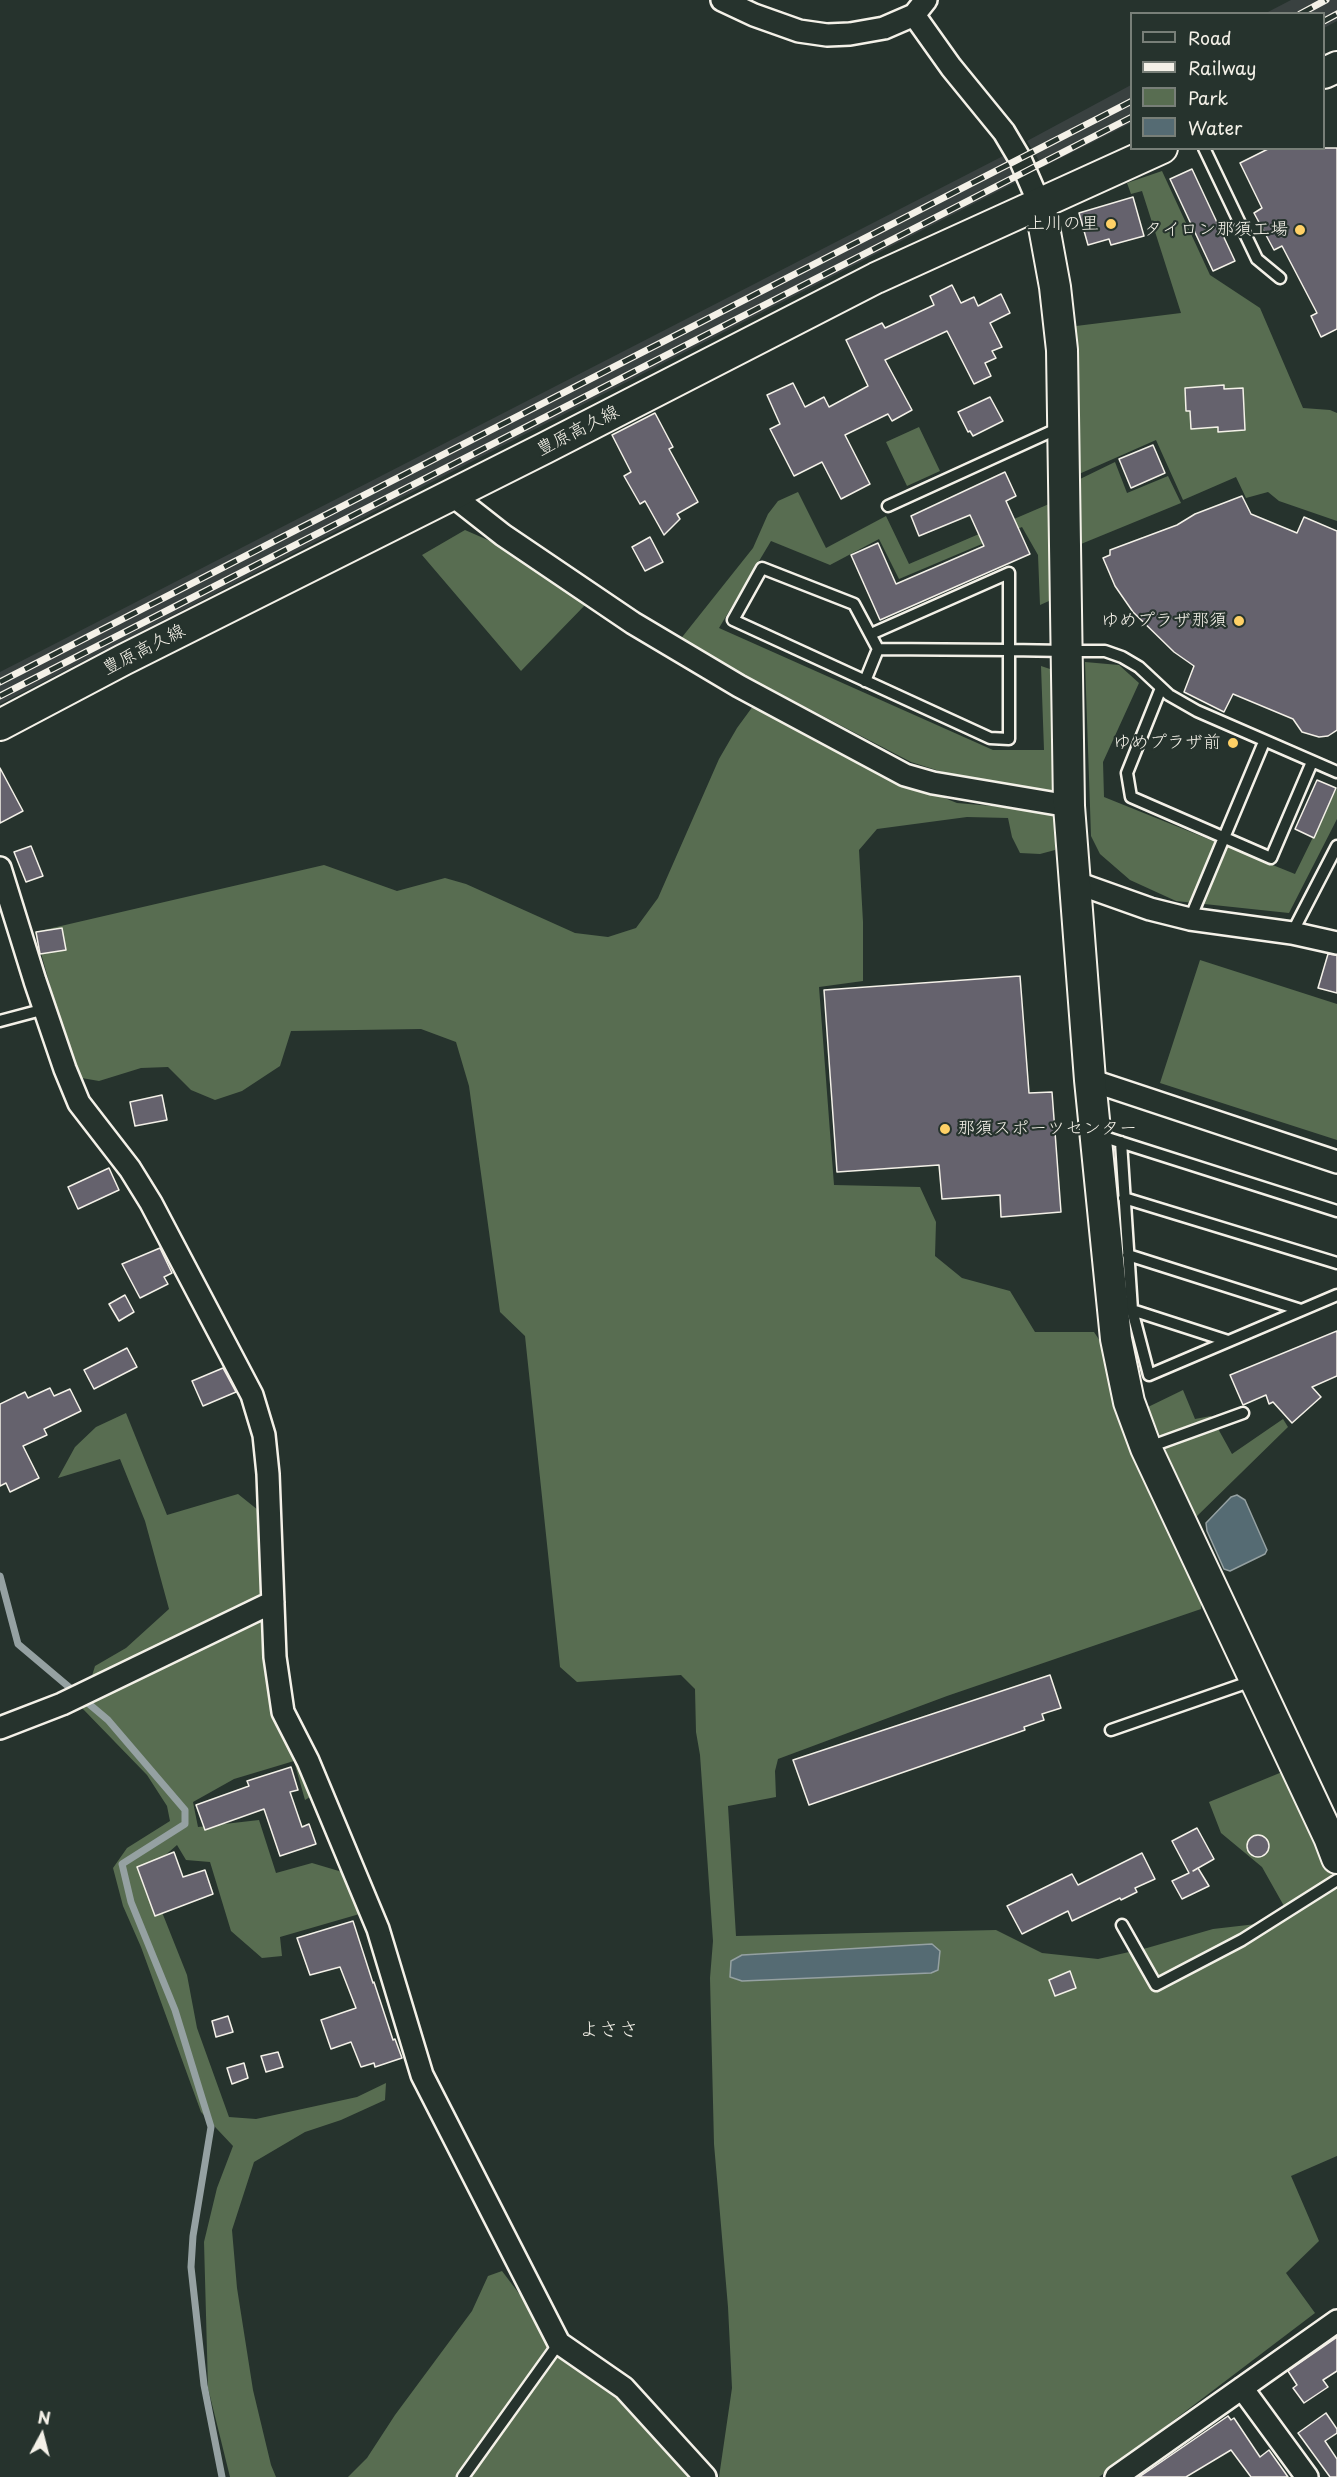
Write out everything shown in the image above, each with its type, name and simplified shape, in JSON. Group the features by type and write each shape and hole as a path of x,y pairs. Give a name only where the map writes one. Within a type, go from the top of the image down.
{"street":[{"path":"722,0 754,15 799,31 827,35 850,34 884,28 920,7 951,66 1004,132 1020,159 1040,205 1055,287 1062,350 1069,806 1090,1080 1108,1138 1116,1339 1129,1402 1146,1448 1337,1858"},
{"name":"豊原高久線","path":"0,724 876,278 1158,150"},
{"path":"452,495 503,535 633,623 739,686 905,775 933,783 1069,806"},
{"path":"0,868 65,1069 79,1102 130,1170 151,1203 252,1395 264,1435 268,1474 276,1668 283,1712 308,1761 378,1929 422,2075 559,2343 624,2388 705,2477"},
{"path":"1074,882 1150,909 1190,919 1292,933 1337,943"},
{"path":"1090,1080 1337,1162"},
{"path":"0,1728 62,1704 273,1602"},
{"path":"1126,2474 1337,2321"},
{"path":"1242,2388 1307,2477"}],"lane":[{"path":"1205,150 1257,259 1280,278"},
{"path":"888,506 1064,426"},
{"path":"865,681 878,649 854,604 762,568 733,620 865,681 990,738 1009,739 1009,573 871,634"},
{"path":"878,649 1105,651 1122,657 1139,667 1161,688 1197,711 1337,772"},
{"path":"1161,688 1126,773 1131,797 1271,858 1312,762"},
{"path":"1190,919 1264,742"},
{"path":"1292,933 1337,846"},
{"path":"0,1021 45,1009"},
{"path":"1108,1138 1124,1198 1132,1310 1149,1375 1337,1295"},
{"path":"1108,1138 1337,1210"},
{"path":"1124,1198 1337,1263"},
{"path":"1128,1255 1301,1310"},
{"path":"1132,1310 1228,1341"},
{"path":"1146,1448 1243,1413"},
{"path":"1111,1730 1255,1680"},
{"path":"1122,1925 1156,1985 1242,1940 1337,1880"},
{"path":"463,2477 559,2343"}],"shaded area":[{"path":"1291,0 1337,0 1337,21 1325,27 1325,12 1268,12"},
{"path":"1130,86 1130,124 1043,167 1027,141"},
{"path":"1005,155 1018,181 0,704 0,672"}],"green space":[{"path":"1162,171 1210,275 1260,308 1303,408 1330,410 1337,413 1337,521 1279,501 1268,492 1246,498 1236,477 1183,500 1156,440 1079,474 1076,326 1181,313 1142,191 1131,194 1127,183"},
{"path":"919,427 940,471 907,486 886,442"},
{"path":"1115,462 1127,493 1168,476 1181,503 1081,544 1080,479"},
{"path":"798,492 826,548 886,516 909,564 1049,504 1049,601 1040,605 1038,555 1022,527 899,579 879,539 830,565 771,541 719,628 993,750 1044,750 1041,666 1053,670 1054,795 955,776 911,762 679,641 753,548 768,514 778,501"},
{"path":"465,530 513,551 587,603 521,671 422,555"},
{"path":"1085,662 1119,665 1139,683 1103,762 1104,797 1295,874 1337,788 1337,819 1289,913 1176,901 1130,880 1100,854 1091,836"},
{"path":"756,702 862,765 957,803 1051,811 1057,831 1055,850 1040,854 1020,853 1012,837 1008,818 967,817 877,829 859,850 863,922 863,981 819,987 834,1185 920,1187 936,1222 935,1256 962,1278 1010,1291 1035,1332 1094,1332 1110,1356 1202,1595 1201,1609 947,1696 778,1759 775,1771 776,1797 728,1806 736,1936 996,1930 1042,1953 1098,1959 1213,1929 1265,1923 1284,1906 1262,1867 1221,1833 1209,1802 1287,1770 1337,1887 1337,2156 1291,2176 1319,2241 1286,2273 1315,2313 1099,2477 719,2477 732,2388 728,2307 714,2144 710,1978 713,1941 700,1755 696,1732 695,1689 681,1675 577,1682 560,1667 525,1336 500,1312 469,1086 456,1042 421,1029 291,1031 280,1066 242,1091 215,1100 191,1090 168,1067 141,1068 99,1081 76,1077 35,932 324,865 397,891 445,878 466,884 575,933 608,937 636,928 658,898 719,759"},
{"path":"1200,960 1337,1004 1337,1140 1160,1083"},
{"path":"1183,1390 1195,1419 1211,1416 1232,1454 1283,1419 1288,1427 1194,1519 1148,1407"},
{"path":"126,1413 167,1515 238,1494 263,1514 268,1617 315,1794 305,1800 294,1761 234,1779 193,1802 198,1827 259,1820 276,1873 312,1863 349,1874 363,1913 280,1937 282,1956 262,1958 231,1931 210,1862 186,1860 177,1845 146,1872 187,1975 197,2028 229,2117 256,2119 357,2097 386,2083 385,2100 341,2120 305,2132 254,2162 232,2230 237,2288 253,2390 276,2477 230,2477 208,2388 204,2242 217,2188 233,2146 201,2112 141,1947 123,1906 113,1868 127,1848 170,1821 167,1806 147,1775 82,1708 95,1666 126,1648 169,1609 145,1521 120,1459 58,1478 75,1447 96,1427"},
{"path":"502,2271 533,2312 606,2365 659,2409 715,2477 348,2477 367,2458 395,2415 472,2311 488,2276"}],"water":[{"path":"1237,1495 1245,1500 1267,1550 1265,1554 1230,1571 1224,1569 1207,1531 1206,1523 1231,1497"},
{"path":"932,1944 940,1951 938,1970 931,1973 742,1981 730,1977 731,1961 742,1955"}],"building":[{"name":"タイロン那須工場","path":"1337,148 1337,329 1321,337 1311,316 1317,313 1282,246 1274,250 1254,213 1262,208 1240,163 1266,150"},
{"path":"1192,169 1235,261 1213,271 1170,179"},
{"name":"上川の里","path":"1133,197 1144,236 1111,245 1109,239 1088,245 1079,213"},
{"path":"952,285 961,303 974,297 978,306 1001,294 1010,313 990,323 1002,347 992,351 996,358 985,363 991,376 974,384 947,331 885,360 912,410 892,421 888,414 845,435 870,484 841,499 822,462 794,476 770,429 780,424 767,395 793,383 805,407 824,397 829,407 868,386 846,340 882,323 885,328 934,305 930,296"},
{"path":"1224,385 1224,389 1243,388 1245,430 1218,432 1218,427 1191,429 1190,411 1186,411 1185,388"},
{"path":"990,397 1003,421 973,436 970,431 968,432 958,412"},
{"path":"655,413 673,447 669,449 698,502 677,514 680,519 664,535 645,501 640,504 624,476 631,472 612,435"},
{"path":"1153,445 1165,473 1131,488 1119,459"},
{"path":"1005,472 1016,496 1006,501 1030,554 880,620 851,555 878,543 896,584 984,546 970,515 919,536 911,516"},
{"name":"ゆめプラザ那須","path":"1242,496 1251,514 1297,533 1304,517 1337,531 1337,730 1328,736 1319,737 1302,732 1293,719 1233,694 1224,712 1184,692 1194,666 1174,652 1133,612 1115,586 1103,558 1110,555 1110,550 1177,525 1195,514"},
{"path":"650,537 663,562 645,571 632,547"},
{"path":"0,768 23,811 0,823"},
{"path":"1317,780 1336,788 1314,838 1295,829"},
{"path":"31,846 43,876 26,882 14,852"},
{"path":"62,928 66,950 40,954 36,932"},
{"path":"1328,954 1337,955 1337,993 1318,988"},
{"name":"那須スポーツセンター","path":"1020,976 1029,1093 1052,1092 1061,1212 1001,1217 1000,1195 942,1199 939,1165 837,1172 824,990"},
{"path":"162,1095 167,1120 135,1126 130,1102"},
{"path":"109,1168 119,1190 78,1209 68,1187"},
{"path":"160,1248 172,1273 164,1277 168,1284 140,1298 122,1264"},
{"path":"125,1295 134,1312 119,1321 109,1304"},
{"path":"1337,1331 1337,1376 1312,1387 1321,1397 1292,1423 1273,1402 1269,1404 1266,1395 1243,1405 1230,1375"},
{"path":"127,1348 137,1367 94,1389 84,1370"},
{"path":"223,1368 236,1392 203,1406 192,1381"},
{"path":"50,1388 54,1396 70,1389 81,1411 44,1429 47,1435 23,1446 39,1478 10,1492 6,1483 0,1486 0,1404 25,1392 28,1398"},
{"path":"1050,1675 1061,1708 1042,1714 1044,1720 1024,1727 1025,1730 809,1805 793,1760"},
{"path":"291,1767 298,1790 290,1792 302,1827 309,1824 316,1844 280,1856 264,1809 205,1830 196,1805 249,1786 247,1781"},
{"path":"1197,1828 1214,1859 1198,1868 1209,1886 1182,1899 1172,1881 1189,1873 1172,1841"},
{"path":"1258,1835 1266,1838 1269,1846 1266,1854 1258,1857 1250,1854 1247,1846 1250,1838"},
{"path":"174,1852 183,1877 205,1870 213,1894 155,1916 137,1867"},
{"path":"1142,1853 1155,1879 1135,1888 1137,1892 1072,1921 1068,1911 1022,1934 1007,1906 1072,1874 1078,1885"},
{"path":"353,1921 393,2040 395,2039 402,2058 375,2067 374,2063 361,2067 351,2042 331,2049 321,2020 356,2008 340,1967 310,1975 297,1938"},
{"path":"1070,1971 1076,1988 1055,1996 1049,1980"},
{"path":"228,2016 233,2032 216,2037 212,2021"},
{"path":"278,2052 283,2067 266,2072 261,2056"},
{"path":"244,2063 248,2078 232,2084 227,2068"},
{"path":"1337,2337 1337,2371 1323,2380 1328,2387 1304,2403 1293,2388 1297,2385 1288,2371"},
{"path":"1326,2413 1337,2429 1337,2433 1325,2441 1337,2459 1337,2477 1330,2477 1298,2433"},
{"path":"1228,2416 1231,2420 1234,2418 1260,2457 1269,2450 1288,2477 1251,2477 1231,2450 1186,2477 1139,2477"}],"waterway":[{"path":"0,1576 18,1644 108,1720 185,1810 185,1824 122,1864 131,1902 175,2010 211,2127 193,2236 191,2267 204,2385 222,2477"}],"railway":[{"path":"1304,12 1326,0"},
{"path":"1325,20 1337,14"},
{"path":"0,682 1130,102"},
{"path":"0,696 1130,118"}],"place":[{"name":"上川の里","path":"1111,224"},
{"name":"タイロン那須工場","path":"1300,230"},
{"name":"ゆめプラザ那須","path":"1239,621"},
{"name":"ゆめプラザ前","path":"1233,743"},
{"name":"那須スポーツセンター","path":"945,1129"}],"district":[{"name":"よささ","path":"609,2030"}]}
